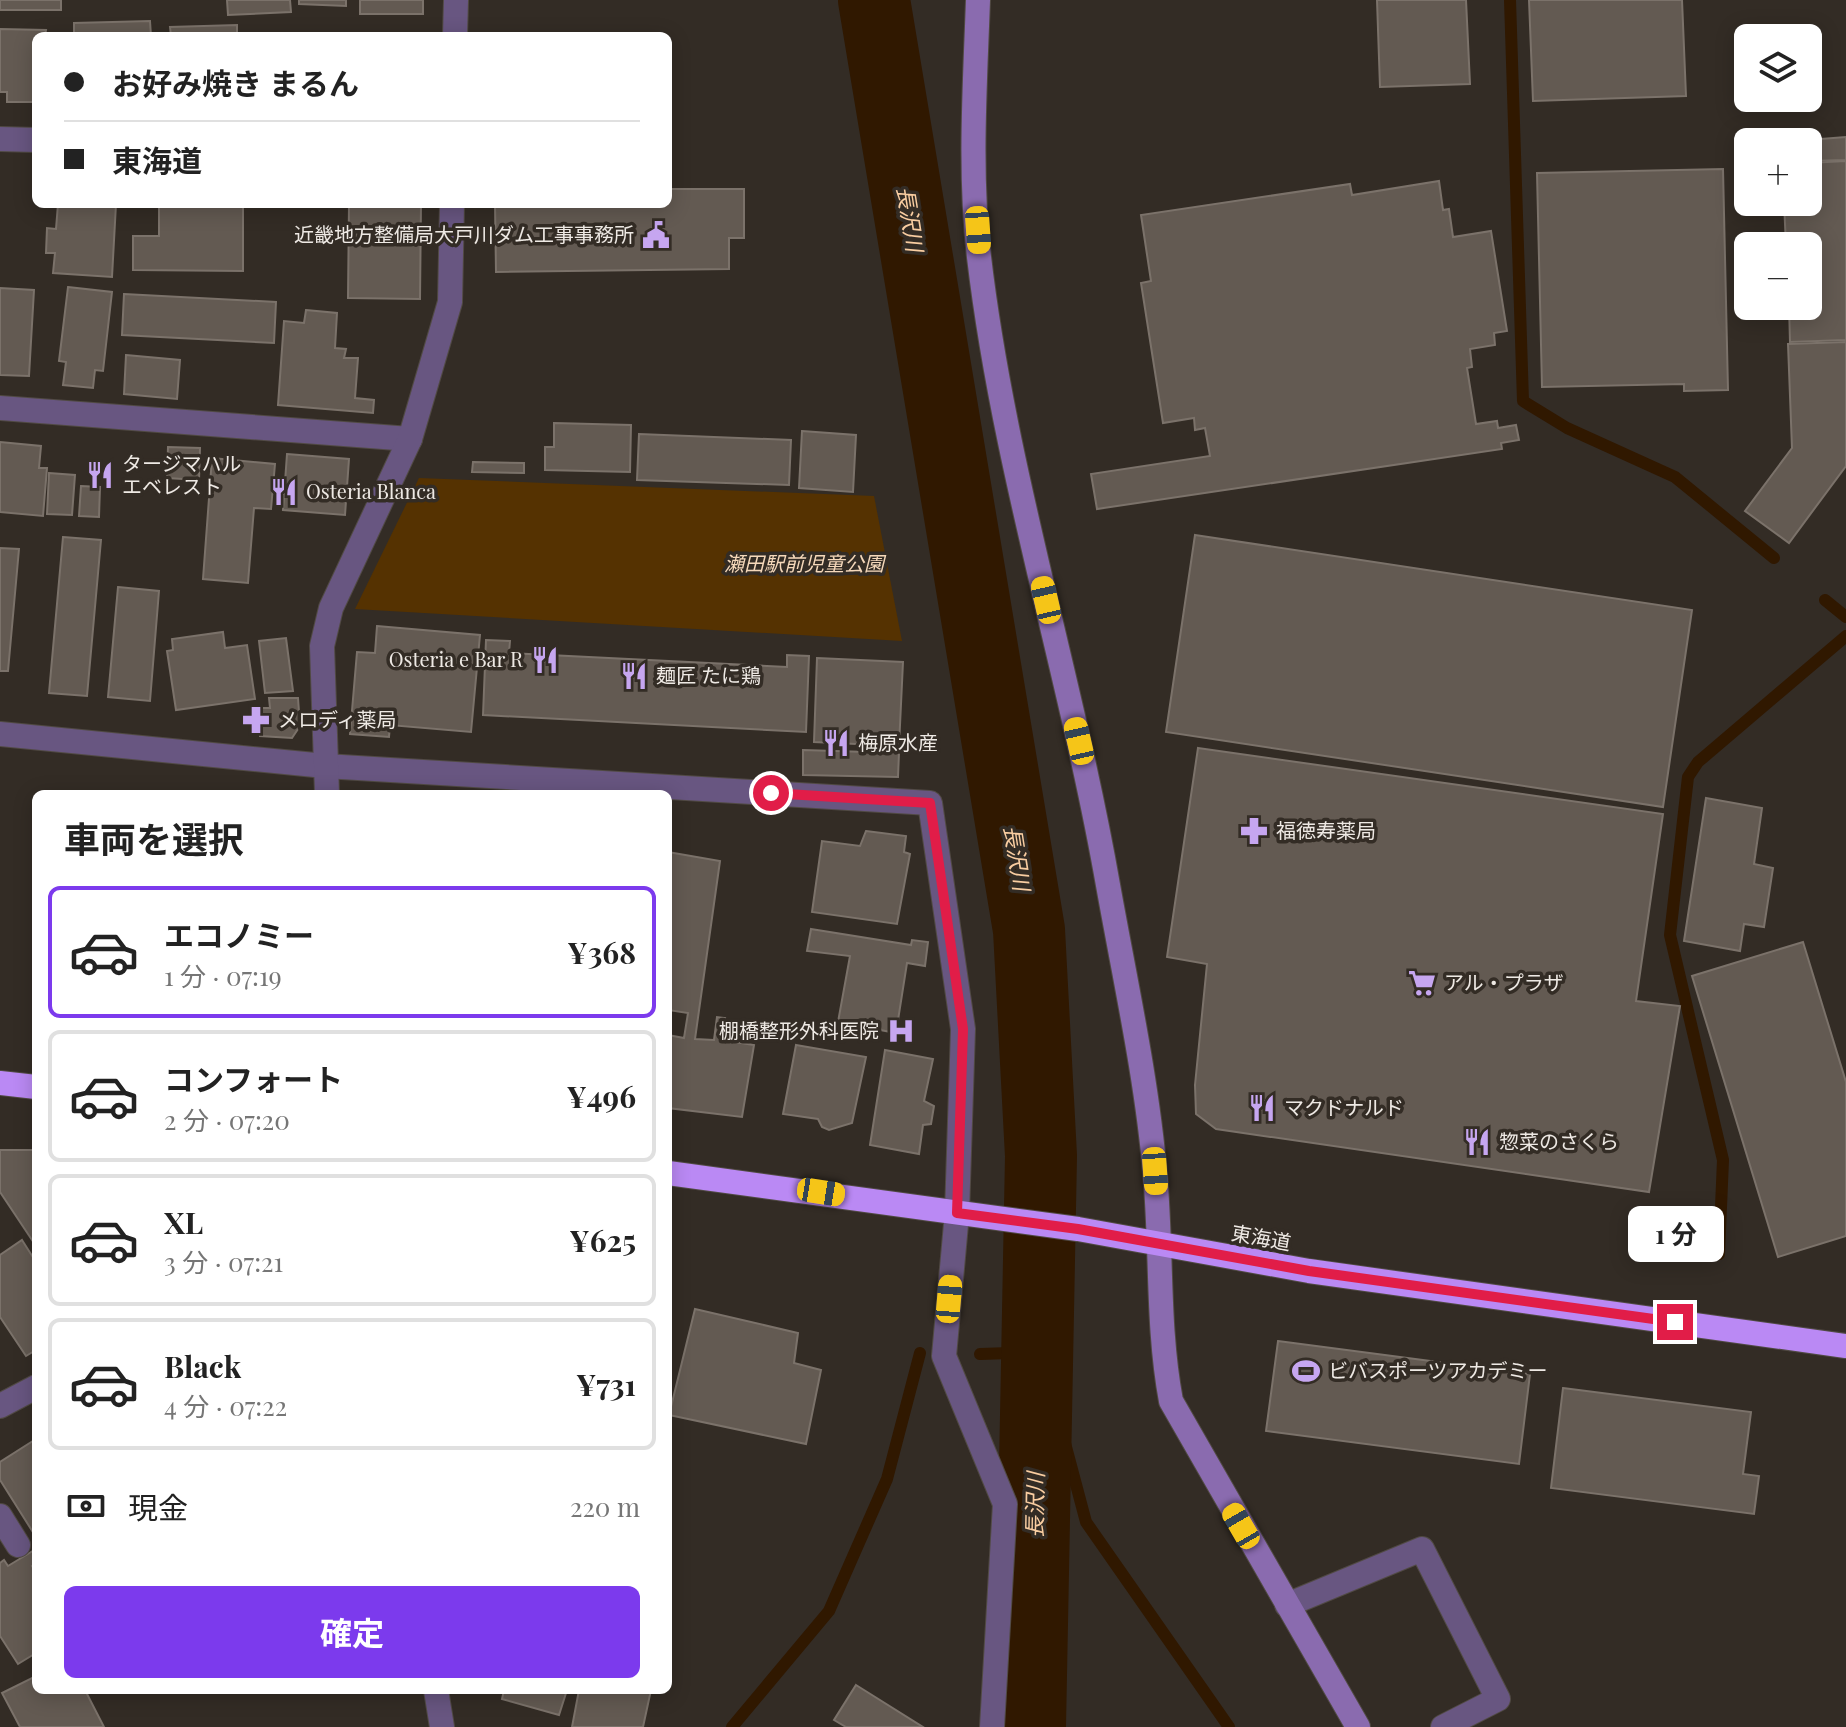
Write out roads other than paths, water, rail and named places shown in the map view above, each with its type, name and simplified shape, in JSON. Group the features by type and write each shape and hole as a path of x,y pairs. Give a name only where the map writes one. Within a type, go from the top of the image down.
{"highway":[{"path":"0,1083 32,1087"},
{"name":"東海道","path":"672,1174 1078,1229 1309,1271 1846,1346"}],"street":[{"path":"455,32 456,0"},
{"path":"978,0 974,179 979,256 1004,408 1105,867 1153,1157 1163,1357 1171,1401 1358,1727"},
{"path":"0,139 32,140"},
{"path":"327,790 322,646 331,608 410,439 450,302 452,208"},
{"path":"0,408 410,439"},
{"path":"0,734 325,766 930,803 963,1029 957,1213 944,1356 1005,1504 992,1727"},
{"path":"1,1402 32,1389"},
{"path":"0,1516 18,1545"},
{"path":"1287,1605 1422,1549 1498,1699 1443,1727"},
{"path":"437,1694 442,1727"}],"waterway":[{"name":"長沢川","path":"874,0 1029,930 1041,1156 1030,1727"},
{"path":"1510,0 1523,401 1567,428 1675,477 1774,558"},
{"path":"1825,600 1846,617"},
{"path":"1719,1254 1723,1160 1670,935 1688,777 1698,762 1846,636"},
{"path":"980,1354 1038,1352"},
{"path":"732,1727 829,1611 887,1479 920,1353"},
{"path":"1037,1365 1061,1428 1086,1522 1229,1727"}],"place":[{"name":"近畿地方整備局大戸川ダム工事事務所","path":"656,235"},
{"name":"タージマハル エベレスト","path":"100,475"},
{"name":"Osteria Blanca","path":"284,492"},
{"name":"Osteria e Bar R","path":"545,660"},
{"name":"麺匠 たに鶏","path":"634,676"},
{"name":"メロディ薬局","path":"256,720"},
{"name":"梅原水産","path":"836,743"},
{"name":"福徳寿薬局","path":"1254,831"},
{"name":"アル・プラザ","path":"1422,983"},
{"name":"棚橋整形外科医院","path":"901,1031"},
{"name":"マクドナルド","path":"1262,1108"},
{"name":"惣菜のさくら","path":"1477,1142"},
{"name":"ビバスポーツアカデミー","path":"1306,1371"}],"park label":[{"name":"瀬田駅前児童公園","path":"804,564"}]}
